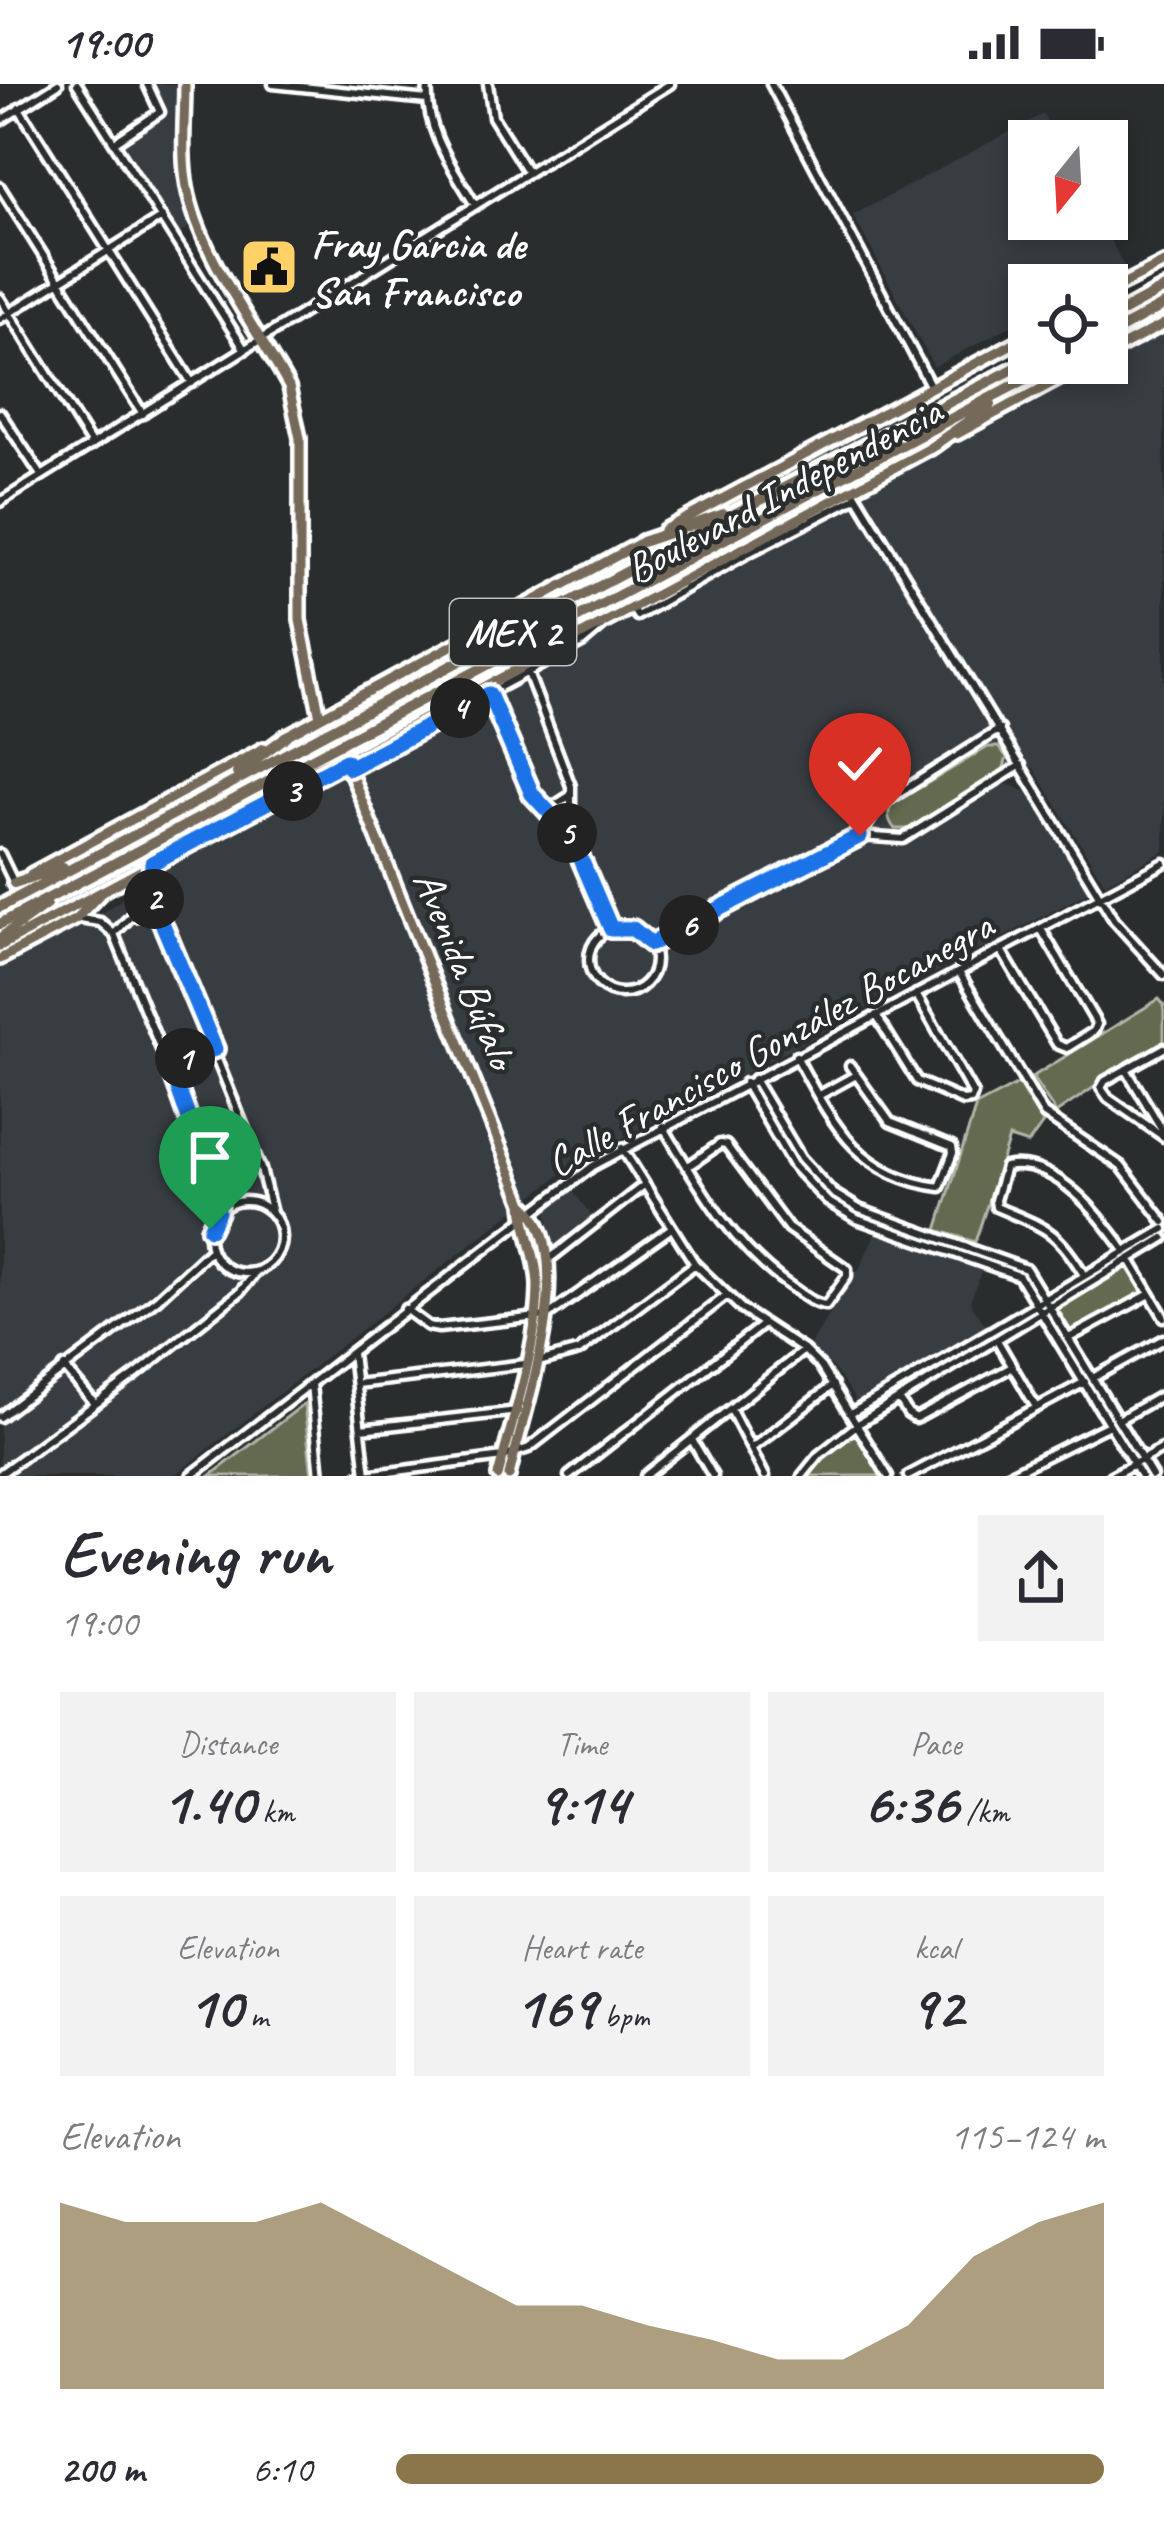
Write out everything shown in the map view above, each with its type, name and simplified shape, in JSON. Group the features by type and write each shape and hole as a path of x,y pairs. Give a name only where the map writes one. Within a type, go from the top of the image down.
{"highway":[{"path":"1128,309 1164,289"},
{"path":"1128,324 1164,305"},
{"name":"MEX 2","path":"0,907 1008,372"},
{"name":"MEX 2","path":"0,924 1019,384"},
{"path":"930,448 1020,384"},
{"path":"642,542 755,503"},
{"path":"207,796 287,736"},
{"path":"231,805 326,764 348,764"},
{"path":"14,883 89,859"},
{"path":"0,942 58,893"}],"main road":[{"path":"185,84 183,133 190,200 211,250 289,387 299,424 299,620 320,717"},
{"path":"1128,281 1164,263"},
{"path":"1128,343 1164,324"},
{"name":"Boulevard Independencia","path":"0,890 1008,345"},
{"name":"Boulevard Independencia","path":"0,942 348,764 608,620 634,612 1050,384"},
{"name":"Avenida Búfalo","path":"348,764 526,1210"},
{"path":"0,959 76,919 104,889"},
{"path":"498,1476 508,1456 542,1317 548,1260 526,1210"},
{"path":"526,1210 542,1317"},
{"path":"508,1456 509,1476"}],"street":[{"path":"0,121 58,84"},
{"path":"77,84 245,350"},
{"path":"115,142 161,108 147,84"},
{"path":"273,84 427,100"},
{"path":"428,84 427,100 445,155 476,205"},
{"path":"488,84 493,117 528,173"},
{"path":"0,502 670,84"},
{"path":"771,84 931,387"},
{"path":"19,108 192,383"},
{"path":"0,187 143,414"},
{"path":"0,320 162,217"},
{"path":"0,298 92,445"},
{"path":"0,412 42,476"},
{"path":"855,493 1100,898 1164,975"},
{"path":"510,677 528,673 582,643 608,620"},
{"path":"528,673 572,794 571,836"},
{"path":"487,689 528,784 542,808 571,836 611,929"},
{"path":"860,836 879,806 1000,729"},
{"path":"651,944 860,836 902,838 1021,765"},
{"path":"542,808 572,794"},
{"path":"0,854 14,883"},
{"path":"0,1474 240,1292 269,1264 280,1242 269,1193 158,913 151,890 152,863"},
{"name":"Calle Francisco González Bocanegra","path":"195,1475 526,1210 622,1148 1164,863"},
{"path":"115,934 130,917 158,913"},
{"path":"76,919 100,922 115,934 169,1063 210,1170 218,1212 210,1229 211,1249 232,1270 256,1272"},
{"path":"1000,950 1061,1048 1094,1031 1097,1024 1041,928"},
{"path":"611,929 633,929 651,944 655,966 648,981 628,993 610,991 596,980 589,963 595,943 611,929"},
{"path":"851,1414 1046,1306 1128,1256 1164,1225 1121,1166 1044,1114 959,971"},
{"path":"876,1015 917,1081 971,1100 964,1076 916,994"},
{"path":"1164,1048 1105,1082 1101,1091 1164,1135"},
{"path":"169,1063 215,1049"},
{"path":"796,1056 841,1135 863,1158 887,1172 940,1187 953,1149 890,1122 850,1066"},
{"path":"1126,1069 1164,1135"},
{"path":"818,1096 856,1075"},
{"path":"749,1081 823,1185 859,1209 956,1247"},
{"path":"749,1081 784,1152 815,1192 857,1219 1026,1269 1089,1380 1119,1420 1141,1476"},
{"path":"663,1126 687,1167 735,1238 789,1286 822,1306 848,1271 788,1228 725,1144 687,1167"},
{"path":"622,1148 695,1264 762,1325 804,1350 833,1385 888,1476"},
{"path":"1085,1276 1066,1246 1040,1223 998,1209 994,1200 1004,1169 1020,1166 1082,1195 1128,1256 1164,1317"},
{"path":"548,1260 644,1185"},
{"path":"815,1192 823,1185"},
{"path":"218,1212 245,1201 272,1213"},
{"path":"405,1309 428,1326 439,1328 542,1317 670,1229"},
{"path":"802,1476 818,1455 857,1424 997,1340 1085,1276 1164,1238"},
{"path":"0,1417 157,1299 211,1249"},
{"path":"356,1384 556,1360 579,1351 695,1264"},
{"path":"1069,1338 1150,1294"},
{"path":"352,1352 362,1476 508,1456 547,1436 726,1296"},
{"path":"1046,1306 1069,1338 1110,1425 1152,1476"},
{"path":"569,1476 762,1325"},
{"path":"997,1340 1036,1407"},
{"path":"908,1476 1164,1340"},
{"path":"644,1476 804,1350"},
{"path":"64,1366 94,1403"},
{"path":"898,1399 916,1419 1012,1366"},
{"path":"310,1384 320,1476"},
{"path":"752,1448 833,1385"},
{"path":"1006,1476 1164,1394"},
{"path":"731,1410 764,1476"},
{"path":"361,1429 519,1412"},
{"path":"692,1440 713,1476"},
{"path":"1111,1476 1164,1448"}],"shaded area":[{"path":"152,84 180,84 182,196 192,226 177,235 118,143 165,113"},
{"path":"1008,133 1008,240 1110,240 1123,264 1008,264 1008,327 934,367 853,215"},
{"path":"1164,331 1164,851 1105,884 1033,767 1006,784 1026,791 1089,892 575,1163 174,1476 0,1476 0,965 86,924 165,869 1066,384 1128,384 1128,350"},
{"path":"573,1191 594,1219 553,1249 547,1210"},
{"path":"875,1234 982,1269 970,1302 988,1329 867,1401 856,1401 810,1345 860,1267"}],"green space":[{"path":"988,747 998,747 1007,757 1003,771 910,829 895,829 889,817 891,805"},
{"path":"1159,999 1164,1005 1164,1040 1056,1113 1032,1077"},
{"path":"1018,1084 1043,1123 1028,1144 1009,1138 975,1242 937,1230 976,1106"},
{"path":"1130,1260 1150,1294 1069,1338 1052,1307"},
{"path":"304,1404 312,1476 210,1476"},
{"path":"858,1424 888,1476 802,1476 819,1455"}],"place":[{"name":"Fray Garcia de San Francisco","path":"269,267"}],"route":[{"path":"210,1229 218,1212 217,1198 169,1063 215,1049 158,913 151,890 152,863 346,761 349,768 489,694 532,794 571,836 611,929 633,929 651,944 860,836"}]}
